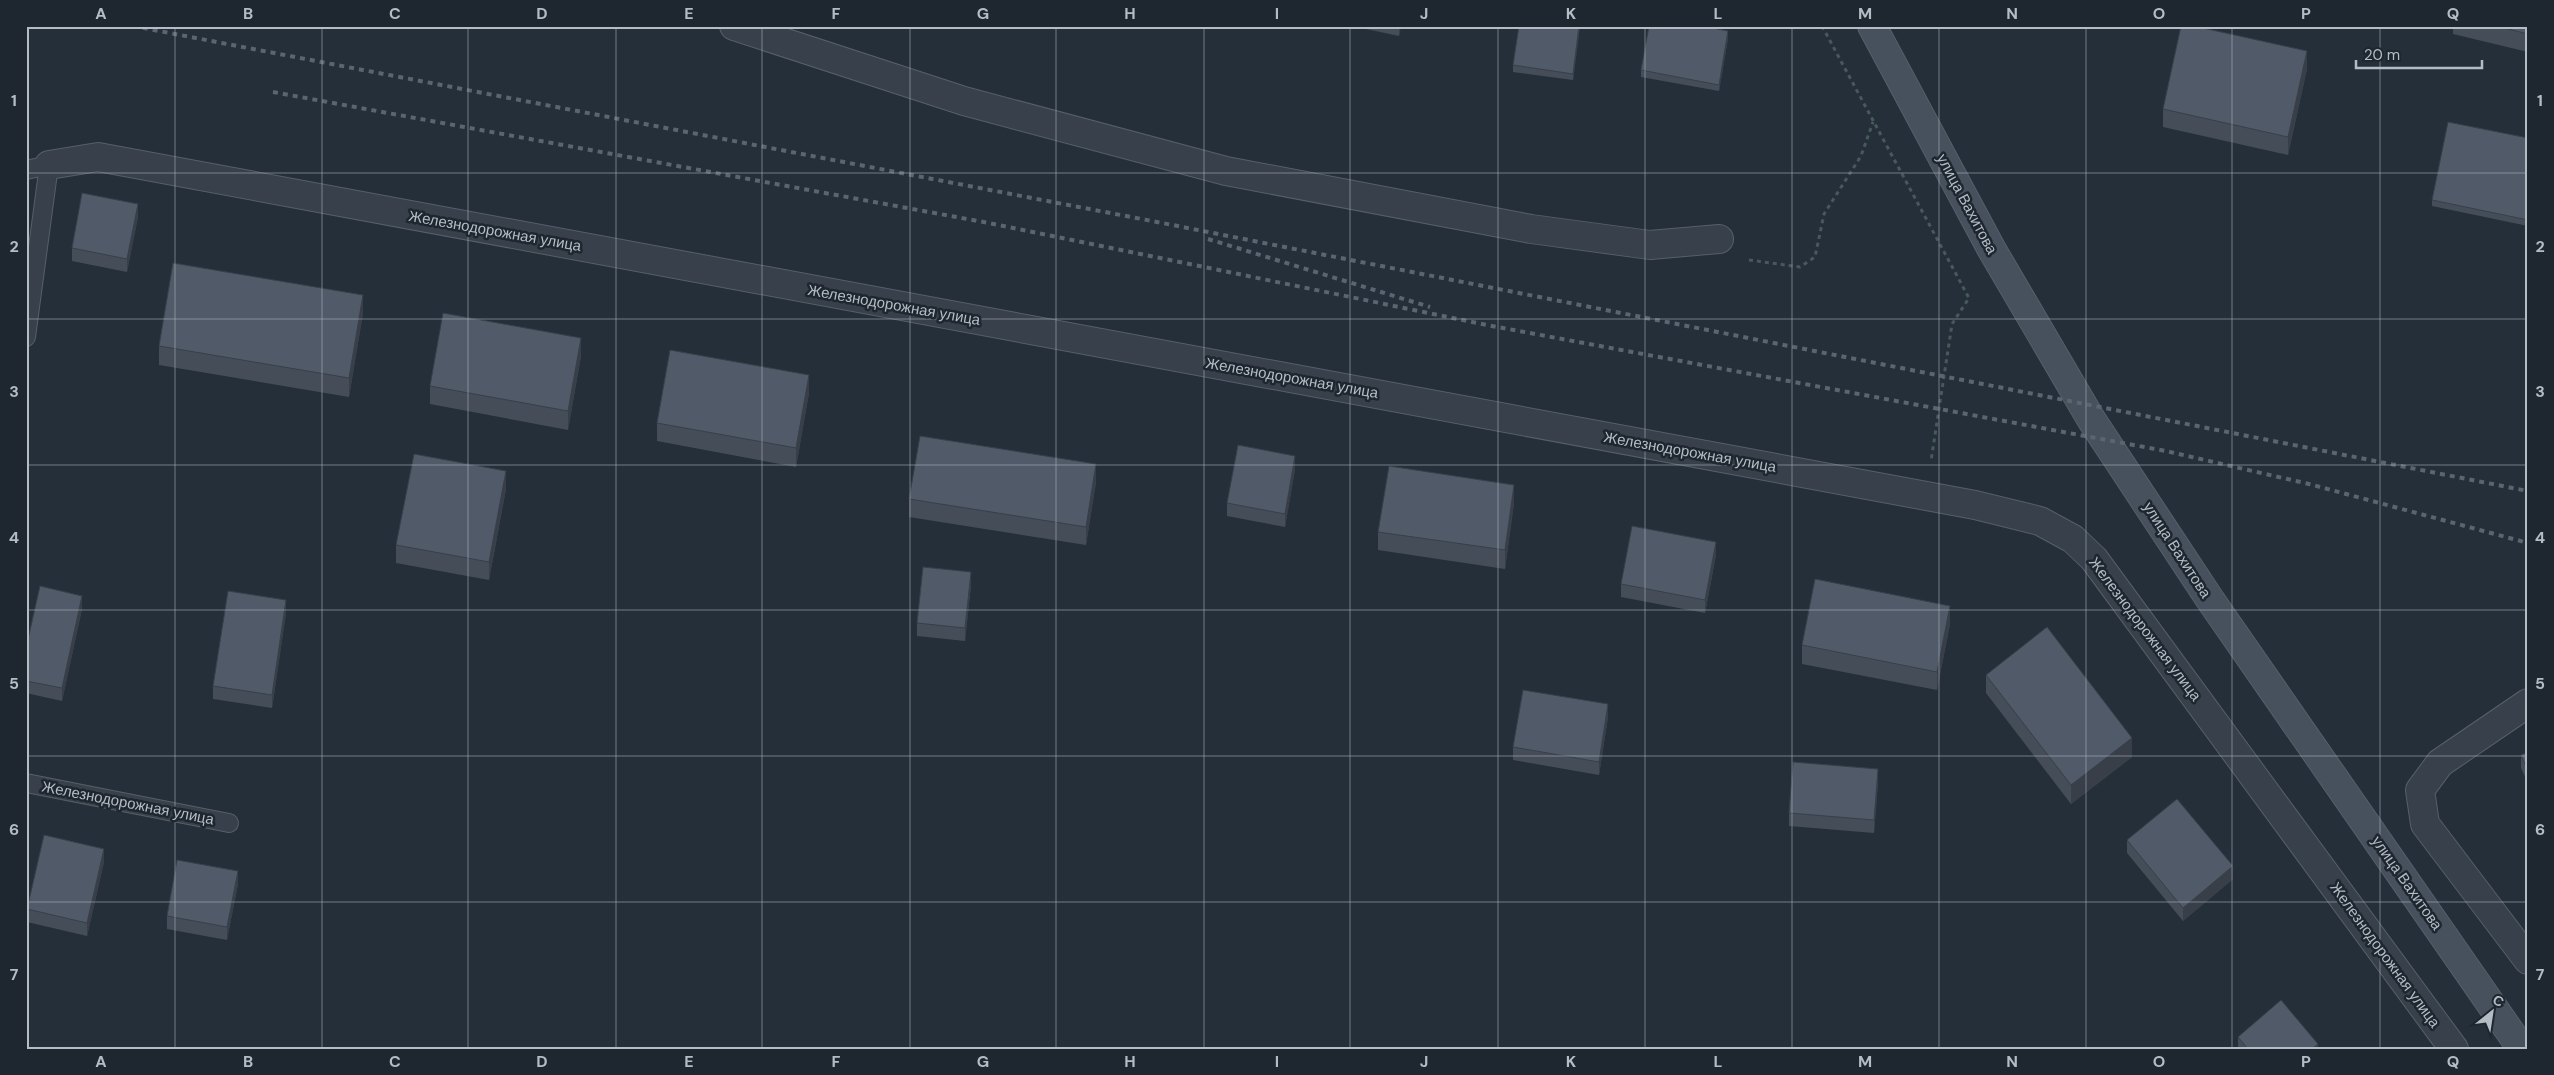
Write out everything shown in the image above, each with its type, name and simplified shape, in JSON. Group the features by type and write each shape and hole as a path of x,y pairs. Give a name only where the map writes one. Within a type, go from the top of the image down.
{"main road":[{"name":"улица Вахитова","path":"1872,26 1992,250 2091,419 2209,598 2522,1049"}],"street":[{"path":"734,26 964,101 1226,170 1531,229 1650,245 1719,239"},
{"name":"Железнодорожная улица","path":"38,168 98,157 1965,503 2040,521 2073,539 2094,559 2454,1049"},
{"path":"2528,703 2440,763 2420,790 2425,824 2528,960"}],"lane":[{"name":"Железнодорожная улица","path":"26,337 38,168"},
{"name":"Железнодорожная улица","path":"26,783 229,823"}],"path":[{"path":"1822,26 1969,298 1952,324 1930,467"},
{"path":"1719,239 1733,258 1800,267 1815,257 1824,214 1861,156 1873,122"}],"building":[{"path":"1519,26 1579,26 1573,74 1513,65"},
{"path":"1649,26 1702,26 1728,31 1719,85 1641,70"},
{"path":"2181,26 2194,26 2307,51 2288,137 2163,109"},
{"path":"2496,26 2528,26 2528,34"},
{"path":"2448,122 2528,138 2528,220 2432,200"},
{"path":"82,193 138,204 127,259 72,248"},
{"path":"173,263 363,295 349,378 159,346"},
{"path":"443,313 581,338 568,411 430,386"},
{"path":"670,350 809,375 796,448 657,423"},
{"path":"920,436 1096,464 1086,527 909,499"},
{"path":"1238,445 1295,456 1285,514 1227,503"},
{"path":"414,454 506,471 489,562 396,545"},
{"path":"1389,466 1514,485 1505,550 1378,532"},
{"path":"1632,526 1716,542 1705,600 1621,584"},
{"path":"923,567 971,572 965,628 917,623"},
{"path":"1815,579 1950,606 1937,672 1802,645"},
{"path":"40,586 82,596 62,688 26,681 26,648"},
{"path":"228,591 286,600 272,695 213,686"},
{"path":"2047,627 2132,738 2071,785 1986,675"},
{"path":"1523,690 1608,704 1599,762 1513,747"},
{"path":"2528,752 2528,771 2521,755"},
{"path":"1793,762 1878,769 1874,820 1789,813"},
{"path":"2177,799 2233,866 2183,908 2127,840"},
{"path":"44,835 104,849 87,923 27,909"},
{"path":"177,860 238,871 227,927 167,916"},
{"path":"2281,1000 2318,1044 2312,1049 2248,1049 2238,1037"}],"railway":[{"path":"133,26 1152,221 2528,491"},
{"path":"273,92 989,223 1492,326 2166,451 2309,484 2528,543"},
{"path":"1208,239 1430,307"}]}
